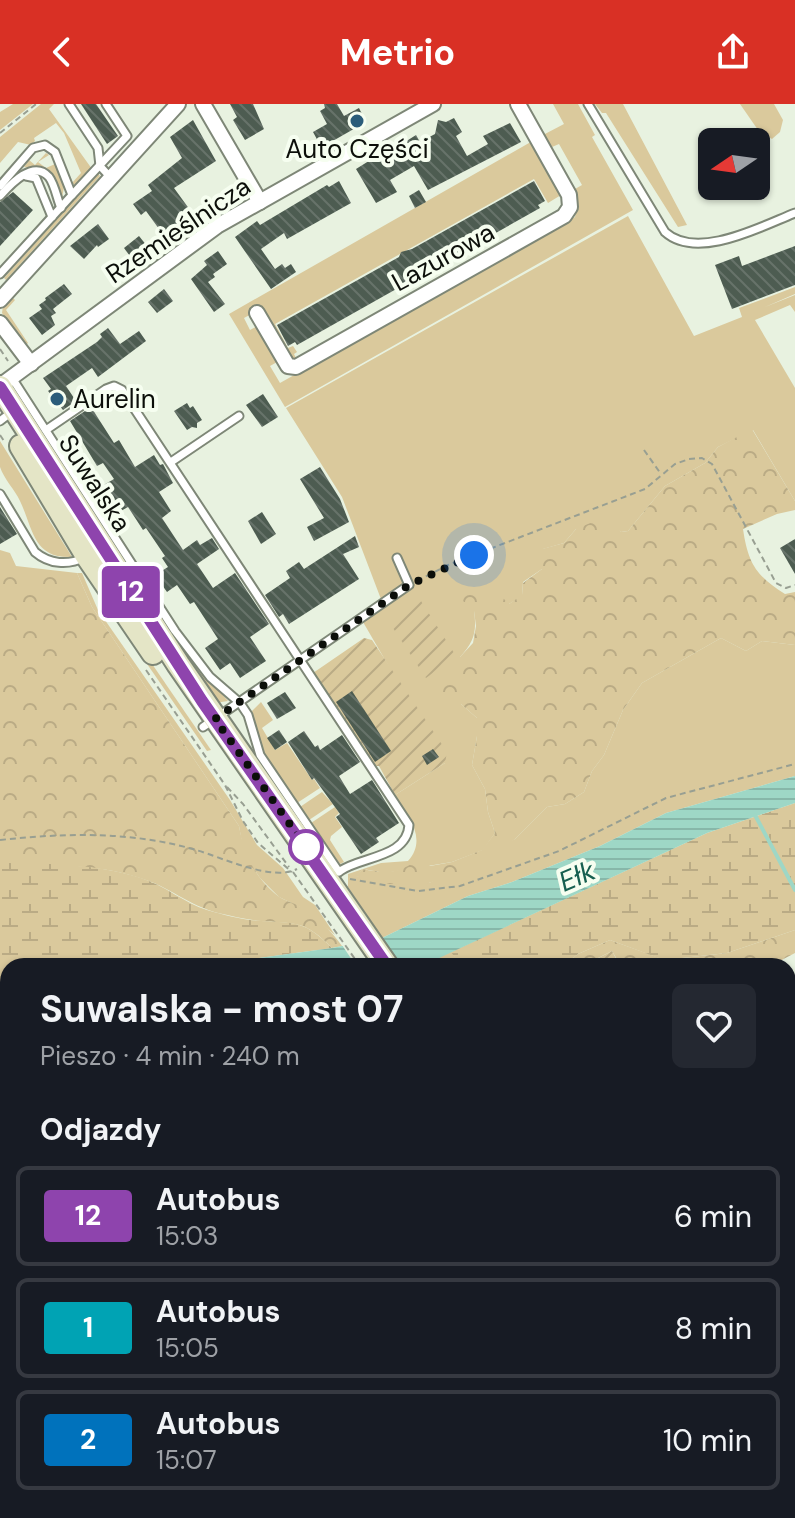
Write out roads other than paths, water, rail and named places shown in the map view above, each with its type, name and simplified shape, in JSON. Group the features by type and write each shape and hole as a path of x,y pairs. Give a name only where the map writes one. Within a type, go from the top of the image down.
{"street":[{"path":"0,300 178,104"},
{"path":"203,104 260,202"},
{"name":"Rzemieślnicza","path":"4,383 217,226 433,104"},
{"name":"Lazurowa","path":"257,313 285,362 296,367 564,216 570,207 569,195 518,104"},
{"path":"0,323 31,364"},
{"name":"Suwalska","path":"4,383 5,415 209,723 297,868 328,879"},
{"name":"Suwalska","path":"94,551 143,596 209,723 328,879 348,930 366,958"},
{"name":"Suwalska","path":"348,930 378,958"}],"lane":[{"path":"69,104 98,148 100,166 111,178"},
{"path":"0,274 127,136 106,104"},
{"path":"588,104 665,232 671,237 690,242 726,240 795,213"},
{"path":"0,186 33,148 45,145 55,152 72,195"},
{"path":"0,196 20,177 38,171 51,180 61,208"},
{"path":"20,177 29,175 36,178 52,217"},
{"path":"4,383 46,430 143,596 210,677 240,703 248,715 260,755 328,879"},
{"name":"Suwalska","path":"46,430 106,389 114,386 122,390 409,825 409,834 399,847 350,865 328,879"},
{"path":"171,462 239,416"},
{"path":"0,494 35,552 43,559 58,563 72,562 94,551"},
{"path":"209,723 409,585 397,558"}],"water":[{"name":"Ełk","path":"795,776 795,803 707,833 439,958 259,958 382,938 468,896 512,882 600,846 666,813"}],"waterway":[{"path":"755,815 795,890"}],"place":[{"name":"Auto Części","path":"357,121"},
{"name":"Aurelin","path":"57,399"}]}
